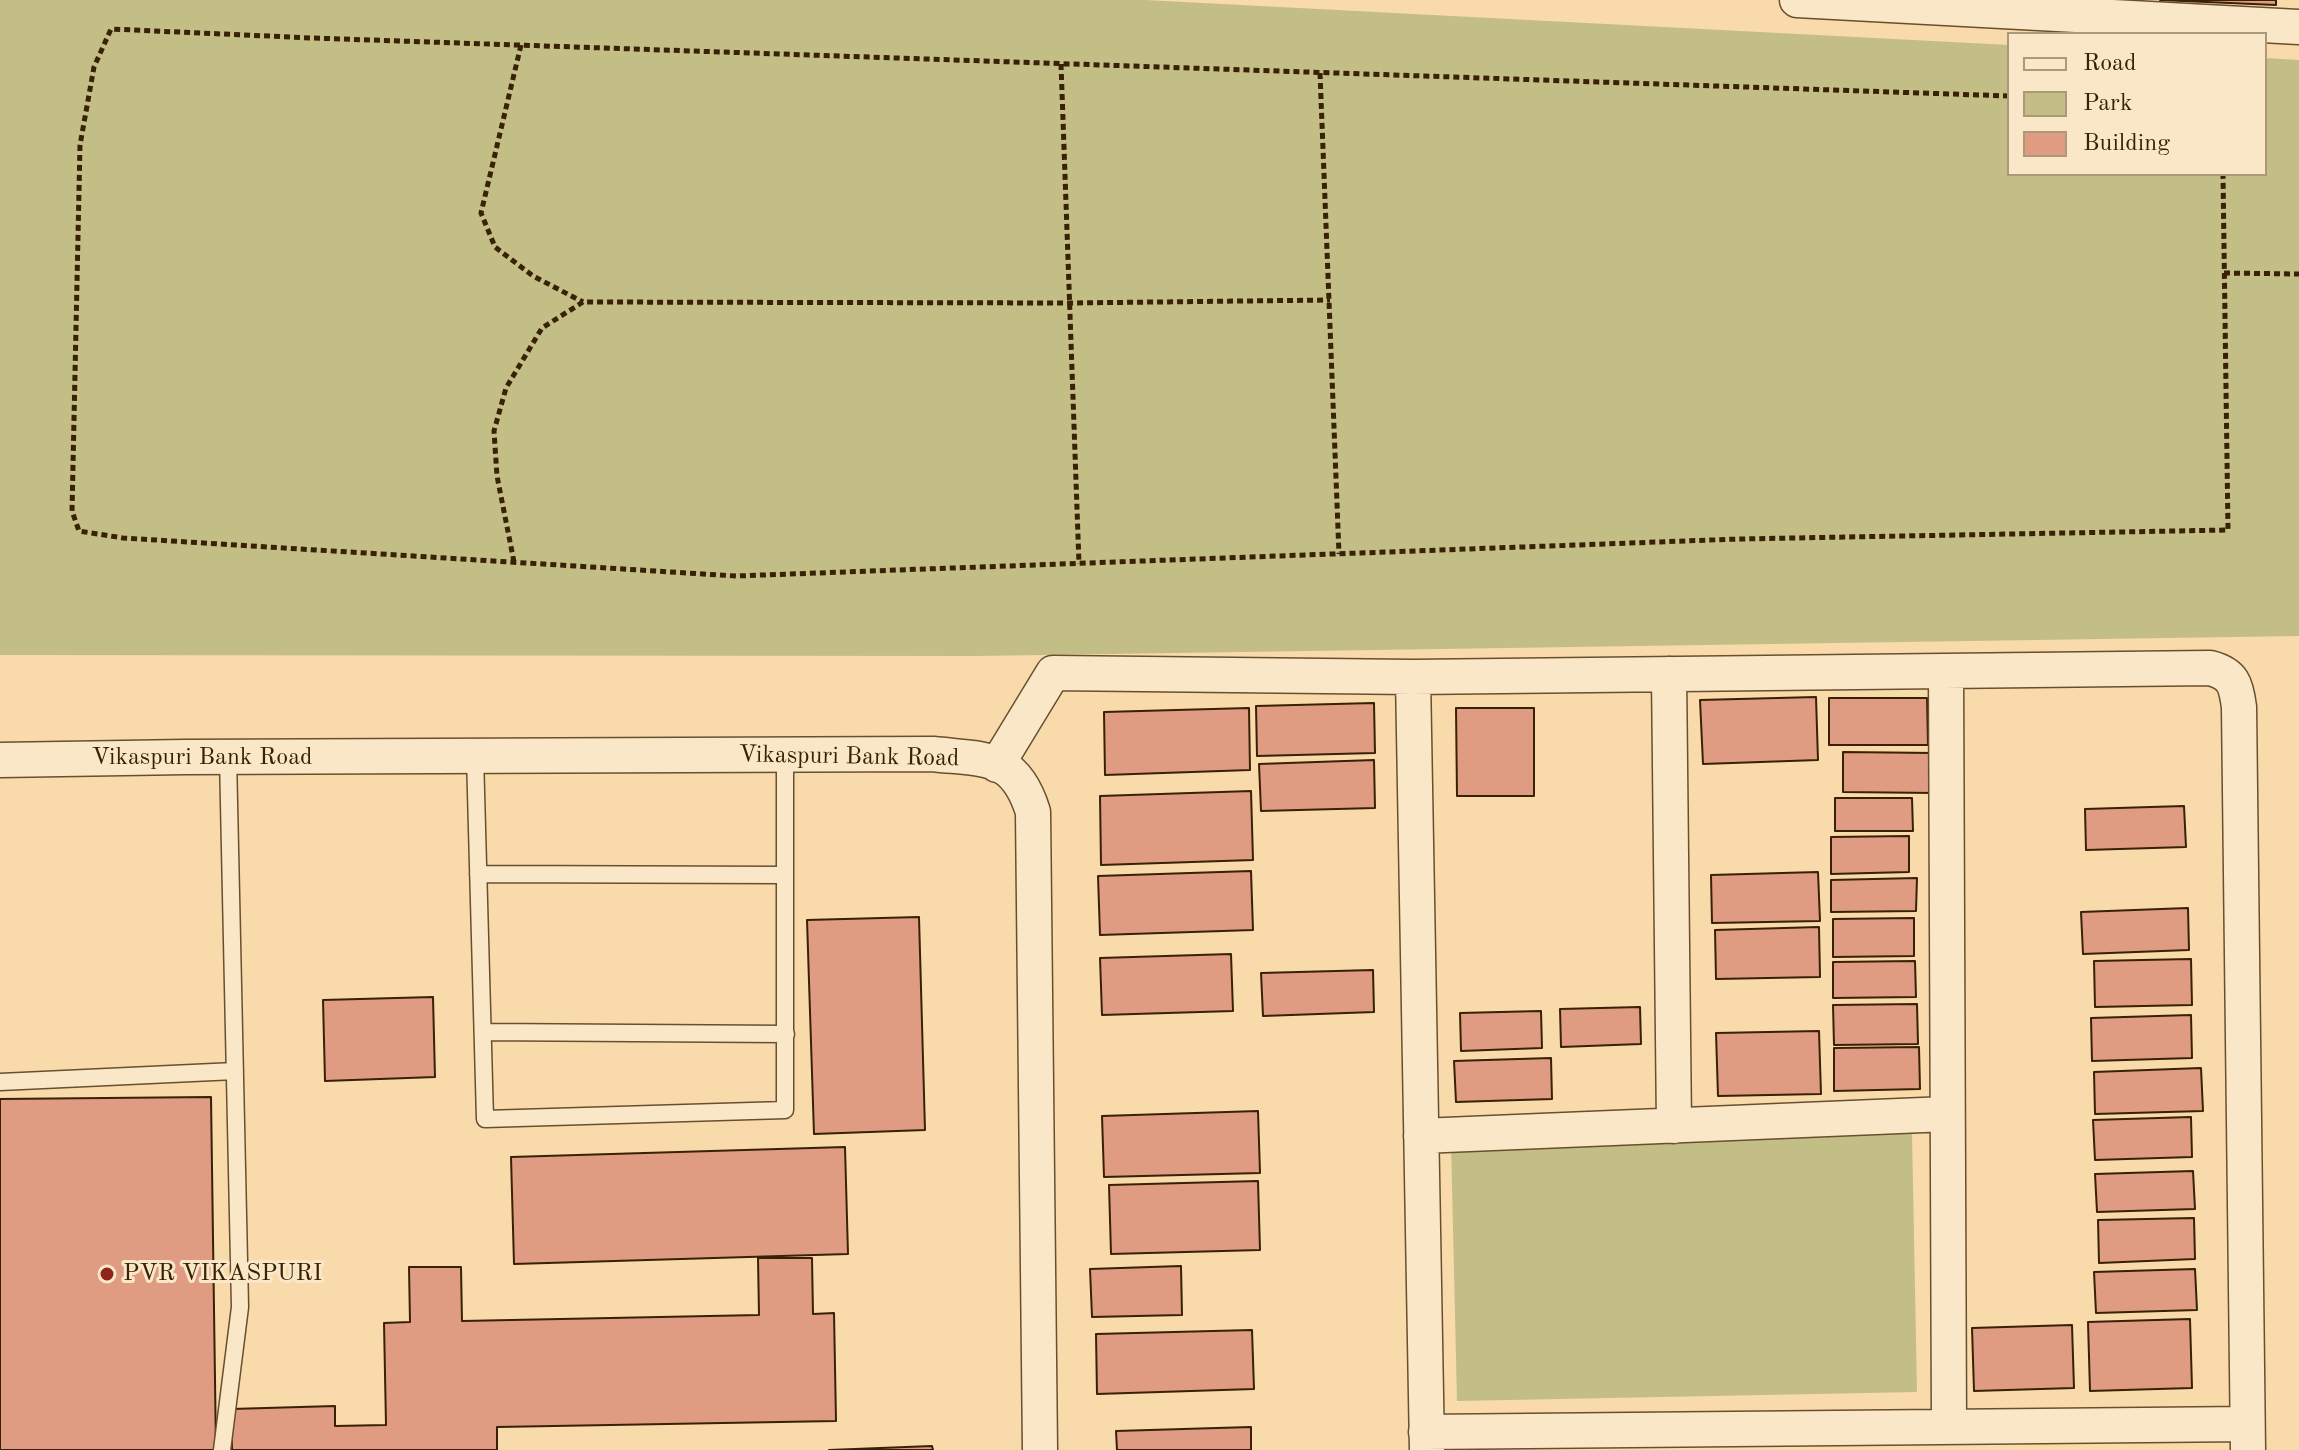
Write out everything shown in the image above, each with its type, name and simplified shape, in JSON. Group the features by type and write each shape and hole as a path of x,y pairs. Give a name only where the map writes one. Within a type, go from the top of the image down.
{"street":[{"path":"1797,0 2146,9 2299,27"},
{"path":"1040,1450 1033,812 1026,791 1014,773 997,765 1053,673 1413,677 2210,668 2224,672 2238,692 2248,1437 1949,1427 1427,1441 1413,677"},
{"path":"1946,671 1949,1427"},
{"path":"1669,674 1674,1126"},
{"name":"Vikaspuri Bank Road","path":"0,760 933,754 990,761 997,765"},
{"path":"1421,1136 1947,1114"}],"lane":[{"path":"475,756 485,1119 785,1110 785,755"},
{"path":"222,1450 240,1307 228,757"},
{"path":"478,874 785,875"},
{"path":"483,1032 786,1034"},
{"path":"0,1082 235,1071"}],"path":[{"path":"2007,96 111,29 94,67 80,145 72,511 79,531 123,538 736,576 1739,539 2228,530 2223,176"},
{"path":"521,45 481,213 495,247 533,276 583,302 1330,300"},
{"path":"1061,64 1079,564"},
{"path":"1320,73 1339,554"},
{"path":"2224,273 2299,274"},
{"path":"514,562 497,476 494,431 506,388 542,328 583,302"}],"green space":[{"path":"0,0 1145,0 2007,45 2007,176 2267,176 2267,58 2299,60 2299,636 977,656 0,655"},
{"path":"1912,1133 1917,1392 1457,1401 1451,1142"}],"building":[{"path":"2160,0 2276,0 2276,5"},
{"path":"1816,697 1818,760 1703,764 1700,700"},
{"path":"1829,698 1927,698 1928,745 1829,745"},
{"path":"1374,703 1375,753 1257,756 1256,706"},
{"path":"1249,708 1250,770 1105,775 1104,712"},
{"path":"1456,708 1534,708 1534,796 1457,796"},
{"path":"1843,752 1935,753 1935,793 1843,792"},
{"path":"1374,760 1375,808 1261,811 1259,764"},
{"path":"1251,791 1253,860 1101,865 1100,796"},
{"path":"1835,798 1912,798 1913,831 1835,831"},
{"path":"2184,806 2186,847 2086,850 2085,809"},
{"path":"1909,836 1909,872 1831,874 1831,837"},
{"path":"1251,871 1253,930 1100,935 1098,876"},
{"path":"1818,872 1820,921 1712,923 1711,875"},
{"path":"1917,878 1916,911 1831,912 1831,880"},
{"path":"2188,908 2189,950 2083,954 2081,912"},
{"path":"919,917 925,1130 814,1134 807,920"},
{"path":"1914,918 1914,956 1833,957 1833,919"},
{"path":"1819,927 1820,977 1716,979 1715,930"},
{"path":"1231,954 1233,1011 1102,1015 1100,958"},
{"path":"2191,959 2192,1005 2095,1007 2094,961"},
{"path":"1915,961 1916,997 1833,998 1833,962"},
{"path":"1373,970 1374,1012 1263,1016 1261,973"},
{"path":"433,997 435,1077 325,1081 323,1000"},
{"path":"1917,1004 1918,1044 1834,1045 1833,1005"},
{"path":"1640,1007 1641,1044 1561,1047 1560,1009"},
{"path":"1541,1011 1542,1048 1461,1051 1460,1013"},
{"path":"2191,1015 2192,1058 2092,1061 2091,1018"},
{"path":"1819,1031 1821,1094 1718,1096 1716,1033"},
{"path":"1919,1047 1920,1089 1834,1091 1834,1048"},
{"path":"1551,1058 1552,1099 1456,1102 1454,1061"},
{"path":"2201,1068 2203,1111 2095,1114 2094,1072"},
{"name":"PVR VIKASPURI","path":"211,1097 216,1450 0,1450 0,1099"},
{"path":"1258,1111 1260,1173 1104,1177 1102,1116"},
{"path":"2191,1117 2192,1157 2095,1160 2093,1120"},
{"path":"845,1147 848,1254 514,1264 511,1157"},
{"path":"2193,1171 2195,1209 2097,1212 2095,1174"},
{"path":"1258,1181 1260,1250 1111,1254 1109,1185"},
{"path":"2194,1218 2195,1259 2099,1263 2098,1220"},
{"path":"758,1258 812,1258 813,1314 834,1313 836,1421 497,1427 497,1450 232,1450 231,1409 335,1406 335,1426 386,1425 384,1323 410,1322 409,1267 461,1267 462,1321 759,1315"},
{"path":"1181,1266 1182,1315 1092,1317 1090,1269"},
{"path":"2195,1269 2197,1310 2096,1313 2094,1272"},
{"path":"2190,1319 2192,1388 2090,1391 2088,1322"},
{"path":"2072,1325 2074,1388 1974,1391 1972,1328"},
{"path":"1252,1330 1254,1389 1097,1394 1096,1334"},
{"path":"1251,1427 1251,1450 1117,1450 1116,1431"},
{"path":"932,1446 933,1450 829,1450"}],"place":[{"name":"PVR VIKASPURI","path":"107,1274"}]}
